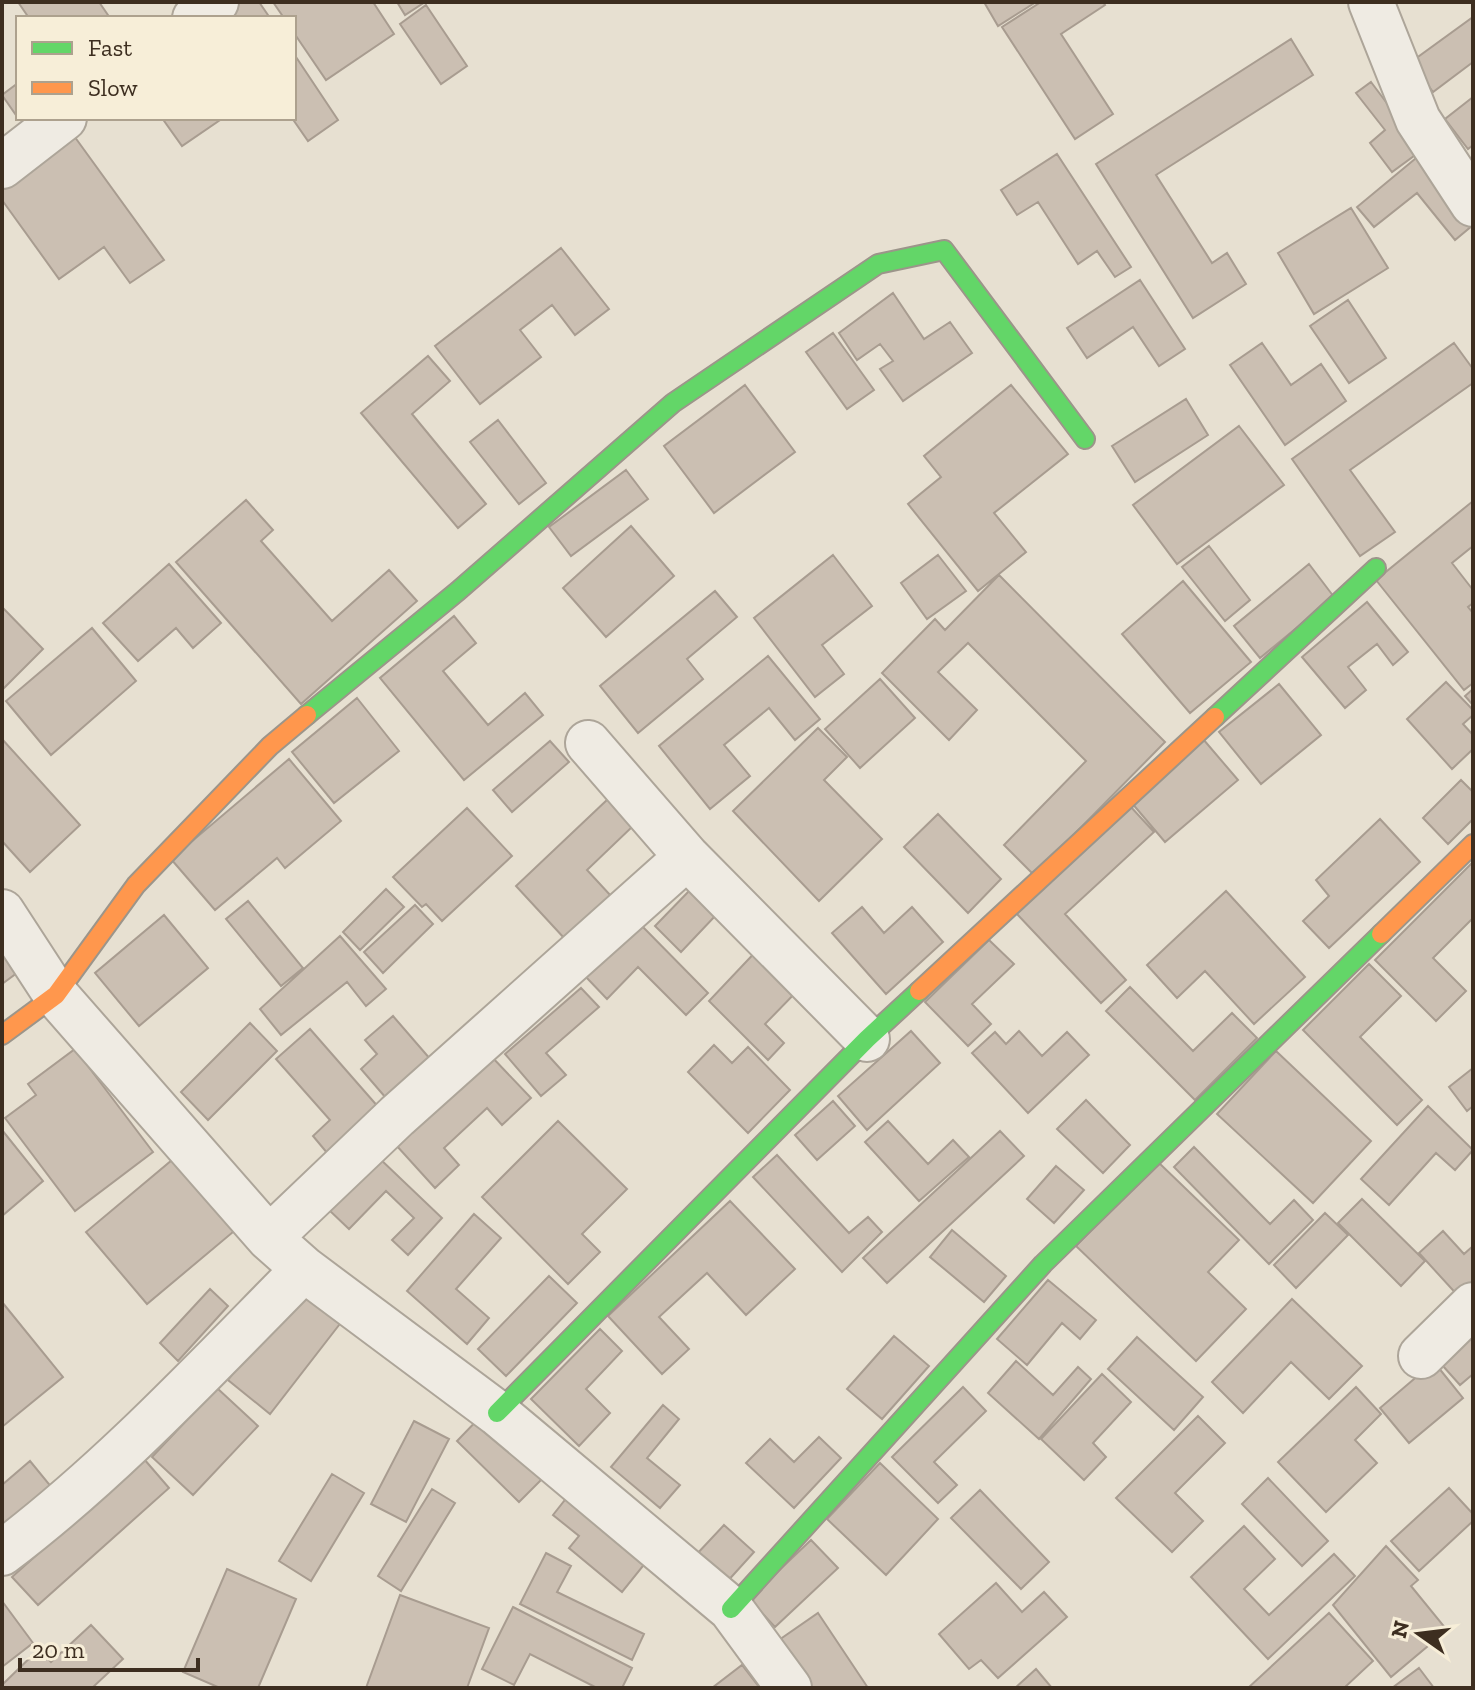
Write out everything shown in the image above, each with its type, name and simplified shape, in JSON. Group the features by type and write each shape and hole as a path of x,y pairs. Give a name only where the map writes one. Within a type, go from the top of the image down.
{"street":[{"path":"198,16 216,2"},
{"path":"1371,2 1418,120 1473,204"},
{"path":"2,166 61,120"},
{"path":"2,1035 56,995 136,885 270,746 458,591 673,403 878,264 944,250 1085,439"},
{"path":"497,1413 867,1039 1376,568"},
{"path":"588,743 687,857 867,1039"},
{"path":"731,1609 1043,1264 1473,844"},
{"path":"269,1238 397,1116 687,857"},
{"path":"2,912 56,995 269,1238 304,1269 497,1413 731,1609 789,1688"},
{"path":"2,1553 33,1530 135,1440 304,1269"},
{"path":"1421,1356 1473,1305"}],"building":[{"path":"18,2 99,2 109,16 28,16"},
{"path":"234,2 259,2 269,16 213,16"},
{"path":"273,2 373,2 394,34 326,80 296,36 296,16 283,16"},
{"path":"397,2 425,2 405,15"},
{"path":"984,2 1036,2 998,26"},
{"path":"1041,2 1103,2 1105,5 1061,34 1113,114 1075,139 1002,27"},
{"path":"426,5 467,66 441,84 400,24"},
{"path":"1473,17 1473,62 1433,92 1411,62"},
{"path":"1291,39 1313,75 1156,175 1212,263 1227,253 1246,284 1193,318 1096,164"},
{"path":"296,57 338,120 308,141 293,120 296,120"},
{"path":"1371,82 1422,150 1392,172 1370,143 1385,130 1356,93"},
{"path":"16,84 16,115 2,95"},
{"path":"1473,97 1473,145 1468,149 1445,119"},
{"path":"163,120 220,120 182,146"},
{"path":"69,129 164,260 130,283 104,247 59,279 2,200 2,177"},
{"path":"1057,154 1131,267 1115,277 1097,251 1078,264 1038,202 1017,215 1001,190"},
{"path":"1421,154 1473,225 1455,240 1417,193 1374,227 1357,207"},
{"path":"1351,208 1388,268 1314,314 1278,253"},
{"path":"561,248 609,309 575,335 552,305 520,330 541,357 480,404 435,346"},
{"path":"1140,280 1185,349 1159,366 1133,327 1087,358 1067,328"},
{"path":"893,293 924,339 950,322 972,353 903,401 880,369 893,361 880,344 857,360 839,333"},
{"path":"1348,300 1386,358 1349,383 1310,326"},
{"path":"833,333 874,390 847,409 806,352"},
{"path":"1262,343 1291,385 1321,364 1346,401 1285,445 1230,365"},
{"path":"1454,343 1473,369 1473,383 1350,470 1395,532 1360,556 1292,459"},
{"path":"428,356 450,381 412,414 486,504 458,528 361,413"},
{"path":"745,385 795,452 714,513 664,446"},
{"path":"1011,385 1068,454 994,513 1026,552 978,591 908,504 941,477 924,456"},
{"path":"1186,399 1208,435 1135,482 1112,446"},
{"path":"498,420 546,483 519,504 470,442"},
{"path":"1239,426 1284,485 1177,564 1133,505"},
{"path":"626,470 648,499 571,556 549,527"},
{"path":"246,500 273,530 261,541 332,621 389,570 417,601 301,704 176,562"},
{"path":"1473,501 1473,546 1452,563 1473,590 1473,603 1468,607 1473,613 1473,683 1464,690 1376,580"},
{"path":"631,526 674,576 606,637 563,588"},
{"path":"1209,546 1250,600 1225,621 1182,567"},
{"path":"833,555 872,606 822,645 844,674 815,697 754,618"},
{"path":"938,555 966,591 927,619 901,583"},
{"path":"169,564 221,623 193,648 176,628 138,661 103,623"},
{"path":"1309,564 1334,597 1260,658 1234,626"},
{"path":"999,575 1165,742 1034,875 1004,845 1086,761 968,643 938,672 977,710 949,740 882,673 935,619 945,630"},
{"path":"1183,581 1251,662 1190,713 1122,634"},
{"path":"715,591 737,617 687,659 703,679 638,733 600,686"},
{"path":"1367,602 1408,652 1393,665 1377,644 1348,667 1366,690 1345,708 1302,657"},
{"path":"2,607 43,649 2,690"},
{"path":"454,616 476,643 443,671 488,725 525,693 543,715 464,780 380,678"},
{"path":"92,628 136,681 51,755 6,701"},
{"path":"768,656 820,719 795,740 769,708 724,745 750,776 710,809 659,746"},
{"path":"880,679 915,718 860,768 825,729"},
{"path":"1446,682 1473,710 1473,715 1463,724 1473,735 1473,749 1452,769 1407,719"},
{"path":"1279,684 1321,735 1261,784 1219,732"},
{"path":"1473,689 1473,705 1465,696"},
{"path":"357,698 399,751 334,803 292,752"},
{"path":"818,728 847,757 824,780 882,839 819,901 733,811"},
{"path":"2,739 80,825 30,872 2,841"},
{"path":"1203,739 1238,780 1165,842 1131,802"},
{"path":"550,741 569,762 512,812 493,790"},
{"path":"289,759 341,821 285,868 277,858 215,910 171,859"},
{"path":"1461,780 1473,792 1473,819 1448,844 1423,818"},
{"path":"608,799 633,826 587,870 611,896 565,939 516,886"},
{"path":"1130,806 1154,832 1065,914 1126,980 1101,1003 1016,913"},
{"path":"467,808 512,856 442,921 426,904 422,907 393,877"},
{"path":"938,814 1001,879 968,913 904,847"},
{"path":"1380,819 1420,862 1329,948 1303,921 1329,896 1316,880"},
{"path":"1473,862 1473,918 1433,958 1466,991 1436,1021 1375,960"},
{"path":"386,889 404,907 360,950 343,932"},
{"path":"691,889 717,914 681,952 655,926"},
{"path":"1226,891 1305,977 1254,1024 1205,971 1177,998 1147,965"},
{"path":"248,901 303,968 281,986 226,919"},
{"path":"415,905 433,924 383,973 364,952"},
{"path":"862,907 884,933 912,907 943,942 886,994 832,933"},
{"path":"164,915 208,968 139,1026 95,973"},
{"path":"639,923 708,993 686,1015 638,967 607,999 585,976"},
{"path":"340,936 386,989 366,1006 347,982 281,1035 260,1009"},
{"path":"2,938 25,967 2,984"},
{"path":"989,940 1014,964 972,1004 991,1024 968,1046 925,1002"},
{"path":"762,945 803,985 765,1024 784,1043 768,1060 709,1001"},
{"path":"1369,964 1401,996 1360,1037 1422,1100 1397,1125 1303,1030"},
{"path":"1130,987 1193,1051 1232,1013 1257,1038 1195,1100 1106,1011"},
{"path":"581,988 599,1007 546,1053 566,1075 541,1096 505,1054"},
{"path":"393,1016 431,1060 386,1098 361,1069 377,1054 365,1040"},
{"path":"250,1023 277,1051 208,1120 181,1092"},
{"path":"310,1029 380,1109 328,1154 313,1136 330,1120 276,1059"},
{"path":"911,1031 940,1063 867,1130 838,1096"},
{"path":"1019,1031 1042,1056 1067,1032 1089,1055 1028,1113 972,1053 995,1032 1006,1044"},
{"path":"714,1045 732,1063 748,1047 790,1090 748,1133 688,1072"},
{"path":"75,1049 153,1152 75,1211 5,1118 36,1095 28,1084"},
{"path":"1276,1051 1371,1141 1313,1203 1217,1114"},
{"path":"491,1056 531,1098 502,1125 487,1108 444,1148 459,1165 435,1188 396,1145"},
{"path":"1473,1068 1473,1106 1467,1111 1449,1087"},
{"path":"1086,1100 1130,1145 1103,1173 1057,1129"},
{"path":"833,1101 855,1126 817,1160 795,1135"},
{"path":"1428,1106 1473,1150 1455,1170 1436,1153 1389,1205 1361,1179"},
{"path":"558,1121 627,1189 582,1234 600,1252 568,1284 482,1197"},
{"path":"888,1121 928,1164 953,1140 969,1157 919,1201 865,1142"},
{"path":"2,1130 43,1181 2,1216"},
{"path":"1000,1131 1024,1156 887,1283 863,1258"},
{"path":"1194,1147 1270,1224 1294,1200 1313,1220 1269,1264 1174,1167"},
{"path":"178,1155 239,1227 147,1304 86,1232"},
{"path":"777,1155 849,1233 868,1217 882,1232 842,1272 753,1177"},
{"path":"378,1157 442,1218 408,1255 392,1240 414,1218 386,1191 349,1229 329,1210"},
{"path":"1157,1161 1239,1240 1208,1272 1246,1309 1196,1361 1076,1246"},
{"path":"1056,1166 1084,1190 1054,1223 1027,1199"},
{"path":"1362,1199 1425,1261 1401,1286 1338,1223"},
{"path":"730,1201 795,1269 746,1315 707,1273 659,1317 689,1349 662,1374 608,1316"},
{"path":"1325,1213 1348,1235 1296,1288 1274,1265"},
{"path":"474,1214 501,1238 456,1289 489,1318 467,1344 407,1291"},
{"path":"952,1230 1006,1276 984,1302 930,1257"},
{"path":"1443,1231 1464,1254 1473,1246 1473,1287 1461,1299 1419,1253"},
{"path":"549,1276 577,1303 506,1376 478,1349"},
{"path":"1048,1280 1096,1320 1080,1339 1062,1323 1027,1365 997,1339"},
{"path":"303,1283 346,1316 270,1414 228,1380"},
{"path":"210,1289 228,1306 178,1361 160,1343"},
{"path":"1292,1299 1362,1366 1329,1399 1291,1362 1243,1413 1212,1382"},
{"path":"2,1302 63,1377 2,1427"},
{"path":"1473,1322 1473,1374 1460,1385 1434,1356"},
{"path":"600,1329 622,1351 586,1389 610,1413 579,1446 531,1399"},
{"path":"894,1336 929,1366 882,1419 847,1389"},
{"path":"1137,1337 1203,1397 1174,1430 1108,1369"},
{"path":"1016,1361 1053,1395 1078,1367 1091,1379 1039,1439 988,1393"},
{"path":"1434,1362 1463,1398 1409,1443 1380,1408"},
{"path":"1102,1374 1131,1402 1093,1443 1106,1457 1084,1480 1041,1439"},
{"path":"963,1387 986,1411 934,1462 957,1485 938,1503 892,1457"},
{"path":"1356,1387 1381,1414 1355,1440 1377,1463 1326,1512 1278,1462"},
{"path":"217,1388 258,1426 193,1495 152,1457"},
{"path":"663,1405 679,1419 647,1458 680,1485 660,1508 611,1467"},
{"path":"487,1410 549,1472 519,1502 457,1441"},
{"path":"1198,1416 1225,1443 1175,1493 1203,1521 1172,1552 1116,1498"},
{"path":"414,1421 449,1439 406,1522 371,1504"},
{"path":"819,1437 841,1458 794,1508 746,1463 770,1439 794,1462"},
{"path":"144,1459 169,1488 38,1605 12,1577"},
{"path":"30,1461 53,1489 2,1530 2,1485"},
{"path":"880,1463 938,1519 886,1575 827,1519"},
{"path":"332,1474 364,1493 311,1581 279,1561"},
{"path":"1268,1478 1328,1541 1302,1566 1242,1504"},
{"path":"1449,1488 1473,1514 1473,1521 1419,1571 1391,1541"},
{"path":"432,1489 455,1503 401,1591 378,1576"},
{"path":"980,1490 1049,1562 1021,1589 951,1518"},
{"path":"572,1491 651,1556 622,1592 569,1548 579,1536 553,1515"},
{"path":"724,1525 754,1552 725,1584 695,1556"},
{"path":"1244,1526 1275,1559 1244,1589 1269,1615 1334,1554 1355,1576 1268,1659 1191,1577"},
{"path":"811,1540 838,1568 775,1627 749,1599"},
{"path":"1386,1546 1418,1580 1411,1586 1447,1630 1391,1677 1333,1605"},
{"path":"546,1553 571,1566 557,1592 644,1634 632,1660 520,1604"},
{"path":"227,1569 296,1599 258,1688 220,1688 183,1672"},
{"path":"996,1583 1022,1612 1044,1592 1067,1617 998,1678 981,1660 969,1669 939,1634"},
{"path":"400,1595 489,1628 467,1688 366,1688"},
{"path":"2,1601 33,1643 2,1667"},
{"path":"513,1607 632,1668 622,1688 597,1688 530,1654 514,1685 482,1669"},
{"path":"818,1613 868,1688 812,1688 779,1640"},
{"path":"1329,1613 1373,1661 1344,1688 1248,1688"},
{"path":"91,1625 123,1659 92,1688 2,1688 39,1649 51,1662"},
{"path":"742,1665 759,1687 712,1688"},
{"path":"1419,1668 1434,1688 1392,1688"},
{"path":"1036,1669 1052,1688 1015,1688"}],"traffic: fast":[{"path":"307,715 458,591 673,403 878,264 944,250 1085,439"},
{"path":"1215,717 1376,568"},
{"path":"731,1609 1043,1264 1381,934"},
{"path":"497,1413 867,1039 919,991"}],"traffic: slow":[{"path":"2,1035 56,995 136,885 270,746 307,715"},
{"path":"919,991 1215,717"},
{"path":"1381,934 1473,844"}]}
